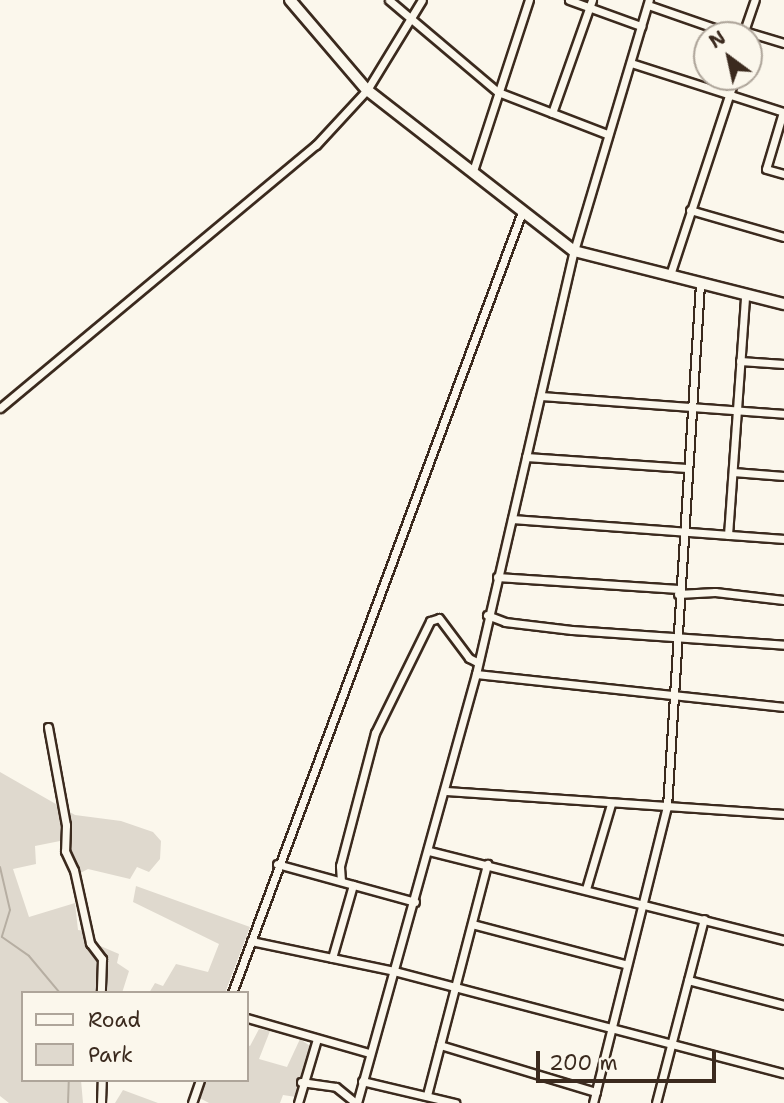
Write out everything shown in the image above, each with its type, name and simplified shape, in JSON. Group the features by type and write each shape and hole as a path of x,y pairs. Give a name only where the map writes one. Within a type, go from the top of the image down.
{"street":[{"path":"290,0 367,90 574,251 784,303"},
{"path":"389,0 410,22 498,92 607,134"},
{"path":"0,408 316,145 367,90 422,0"},
{"path":"472,171 530,0"},
{"path":"569,0 590,4 641,26"},
{"path":"748,21 755,0"},
{"path":"302,1083 336,1087 356,1103 415,902 476,674 487,615 574,251 648,3 696,21"},
{"path":"552,113 590,4"},
{"path":"763,38 784,43"},
{"path":"631,63 784,112 766,169 784,174"},
{"path":"670,275 733,91"},
{"path":"690,210 784,237"},
{"path":"233,991 277,864 522,212"},
{"path":"593,1103 640,903 667,807 681,532 700,284"},
{"path":"728,535 745,295"},
{"path":"740,361 784,364"},
{"path":"541,396 784,414"},
{"path":"526,457 687,468"},
{"path":"733,472 784,476"},
{"path":"512,519 784,539"},
{"path":"497,577 679,592 715,592 784,600"},
{"path":"487,615 505,622 784,645"},
{"path":"341,881 340,866 375,733 430,621 439,618 469,658 477,662"},
{"path":"476,674 784,708"},
{"path":"48,727 66,825 65,851 74,870 90,943 102,959 101,991"},
{"path":"446,791 784,814"},
{"path":"586,889 611,804"},
{"path":"429,851 784,940"},
{"path":"277,864 415,902"},
{"path":"427,1095 487,864"},
{"path":"332,958 353,885"},
{"path":"656,1103 704,919"},
{"path":"472,924 625,964"},
{"path":"251,941 394,971 784,1073"},
{"path":"688,980 784,1005"},
{"path":"248,1018 369,1053"},
{"path":"298,1103 317,1039"},
{"path":"440,1045 596,1092"},
{"path":"362,1081 455,1103"},
{"path":"101,1103 102,1082"},
{"path":"192,1103 199,1082"}],"green space":[{"path":"0,772 75,815 121,821 153,832 161,841 160,859 149,872 137,867 130,879 88,869 71,878 65,840 35,846 36,864 13,869 29,917 75,903 78,930 91,932 91,942 119,954 117,963 129,971 123,991 21,991 21,1082 81,1082 83,1103 9,1103 0,1096"},
{"path":"136,886 250,927 226,991 150,991 155,983 163,986 176,964 208,972 219,944 133,902"},
{"path":"259,1029 270,1031 259,1059 287,1067 300,1039 313,1048 296,1097 283,1095 280,1103 209,1103 194,1095 197,1082 248,1082 248,1045"},
{"path":"123,1090 158,1103 115,1103"}],"waterway":[{"path":"0,867 10,910 2,937 29,956 58,991"},
{"path":"68,1103 69,1082"}]}
